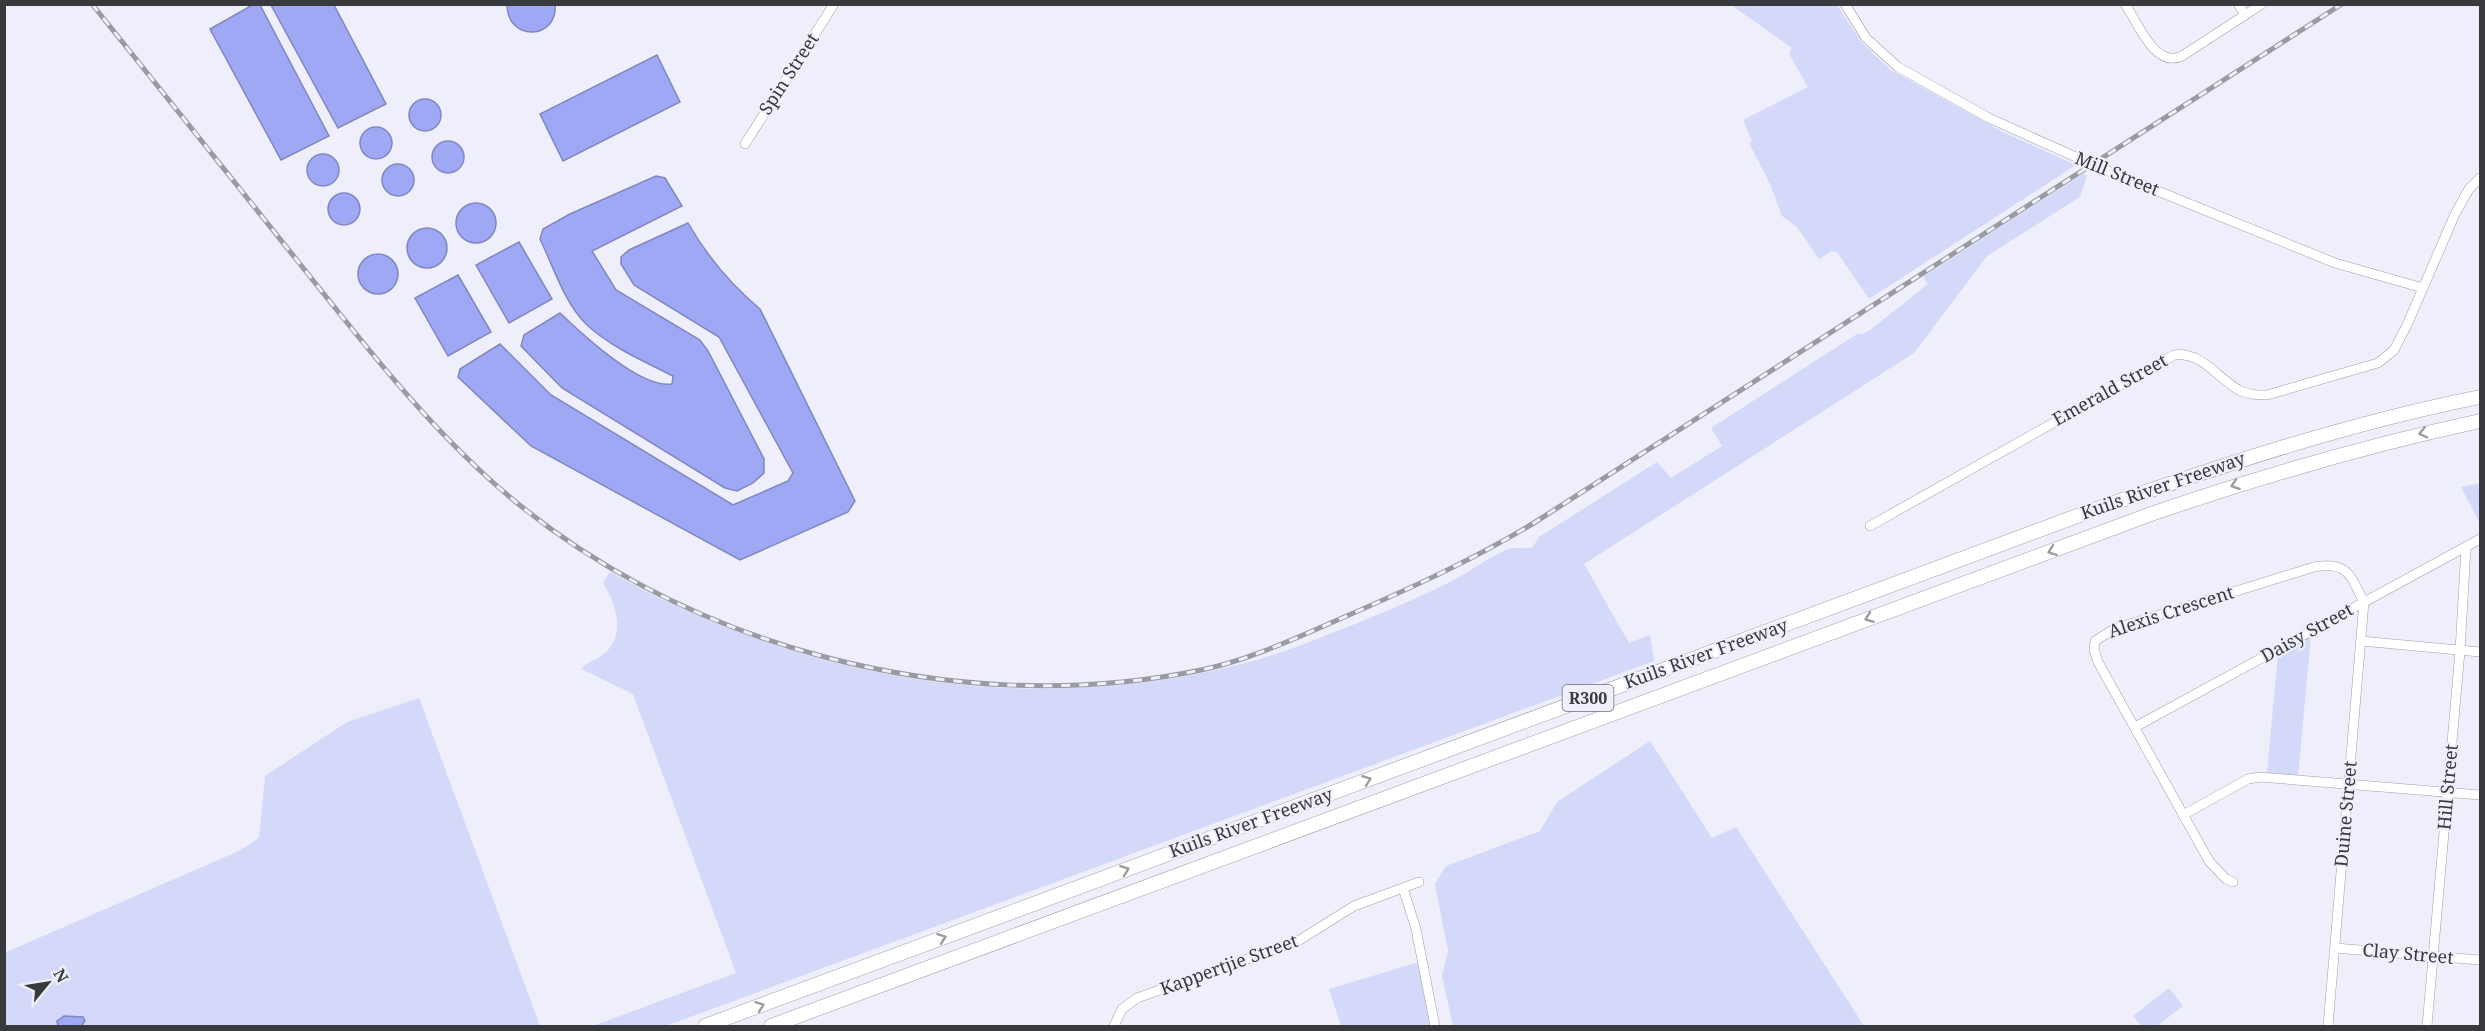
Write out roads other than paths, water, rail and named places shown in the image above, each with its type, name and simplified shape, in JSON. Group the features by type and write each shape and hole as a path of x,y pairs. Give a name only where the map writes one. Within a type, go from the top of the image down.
{"highway":[{"name":"Kuils River Freeway","path":"705,1026 2096,508 2245,457 2338,429 2413,410 2481,397"},
{"name":"Kuils River Freeway","path":"771,1026 2154,513 2349,451 2481,421"}],"street":[{"name":"Spin Street","path":"744,144 834,4"},
{"name":"Mill Street","path":"1845,4 1866,38 1898,67 1989,117 2101,168 2335,263 2423,288"},
{"path":"2126,4 2155,50 2162,57 2170,59 2182,56 2262,4"},
{"path":"2238,4 2246,15"},
{"name":"Emerald Street","path":"1870,526 2174,355 2194,357 2240,391 2254,395 2267,395 2378,363 2394,350 2408,326 2455,214 2469,189 2481,178"},
{"name":"Daisy Street","path":"2135,727 2481,539"},
{"name":"Hill Street","path":"2427,1026 2460,651 2466,547"},
{"name":"Alexis Crescent","path":"2233,882 2226,879 2209,861 2094,650 2095,641 2114,629 2326,564 2337,565 2347,570 2364,602"},
{"name":"Duine Street","path":"2328,1026 2364,602"},
{"path":"2361,641 2481,652"},
{"path":"2183,815 2254,777 2481,795"},
{"name":"Kappertjie Street","path":"1114,1026 1122,1009 1137,998 1298,941 1354,906 1419,882"},
{"path":"1403,888 1416,929 1435,1026"},
{"name":"Clay Street","path":"2335,948 2481,960"}],"water":[{"path":"254,4 260,5 329,136 281,160 210,29"},
{"path":"271,5 334,5 386,104 338,128"},
{"path":"507,5 555,5 554,16 549,25 541,30 523,31 515,26 509,17"},
{"path":"657,55 680,102 563,161 540,114"},
{"path":"425,99 437,103 441,115 437,127 425,131 413,127 409,115 413,103"},
{"path":"376,127 388,131 392,143 388,155 376,159 364,155 360,143 364,131"},
{"path":"448,141 460,145 464,157 460,169 448,173 436,169 432,157 436,145"},
{"path":"323,154 335,158 339,170 335,182 323,186 311,182 307,170 311,158"},
{"path":"398,164 410,168 414,180 410,192 398,196 386,192 382,180 386,168"},
{"path":"656,176 665,178 682,206 592,251 616,290 700,340 708,351 764,459 764,473 753,483 737,491 725,488 562,388 521,346 524,335 560,313 597,346 628,369 644,378 672,384 673,376 616,346 586,324 565,295 540,239 543,229 570,214"},
{"path":"344,193 356,197 360,209 356,221 344,225 332,221 328,209 332,197"},
{"path":"476,203 484,204 490,209 495,215 495,231 490,237 484,242 476,243 468,242 462,237 457,231 456,223 457,215 462,209 468,204"},
{"path":"688,223 720,269 760,309 855,501 848,512 740,560 531,446 458,377 460,369 500,344 551,395 733,505 788,481 793,473 719,337 634,285 621,264 621,257 629,250"},
{"path":"427,228 435,229 441,234 446,240 446,256 441,262 435,267 427,268 419,267 413,262 408,256 407,248 408,240 413,234 419,229"},
{"path":"519,242 552,299 509,323 476,265"},
{"path":"378,254 386,255 392,260 397,266 397,282 392,288 386,293 378,294 370,293 364,288 359,282 358,274 359,266 364,260 370,255"},
{"path":"458,275 491,332 448,356 415,298"},
{"path":"64,1016 83,1017 85,1021 81,1026 58,1026 57,1021"}],"railway":[{"path":"92,4 411,399 487,477 561,536 642,586 729,626 821,656 916,676 1012,685 1107,683 1201,670 1220,665 1294,639 1468,560 1537,521 2342,4"}]}
